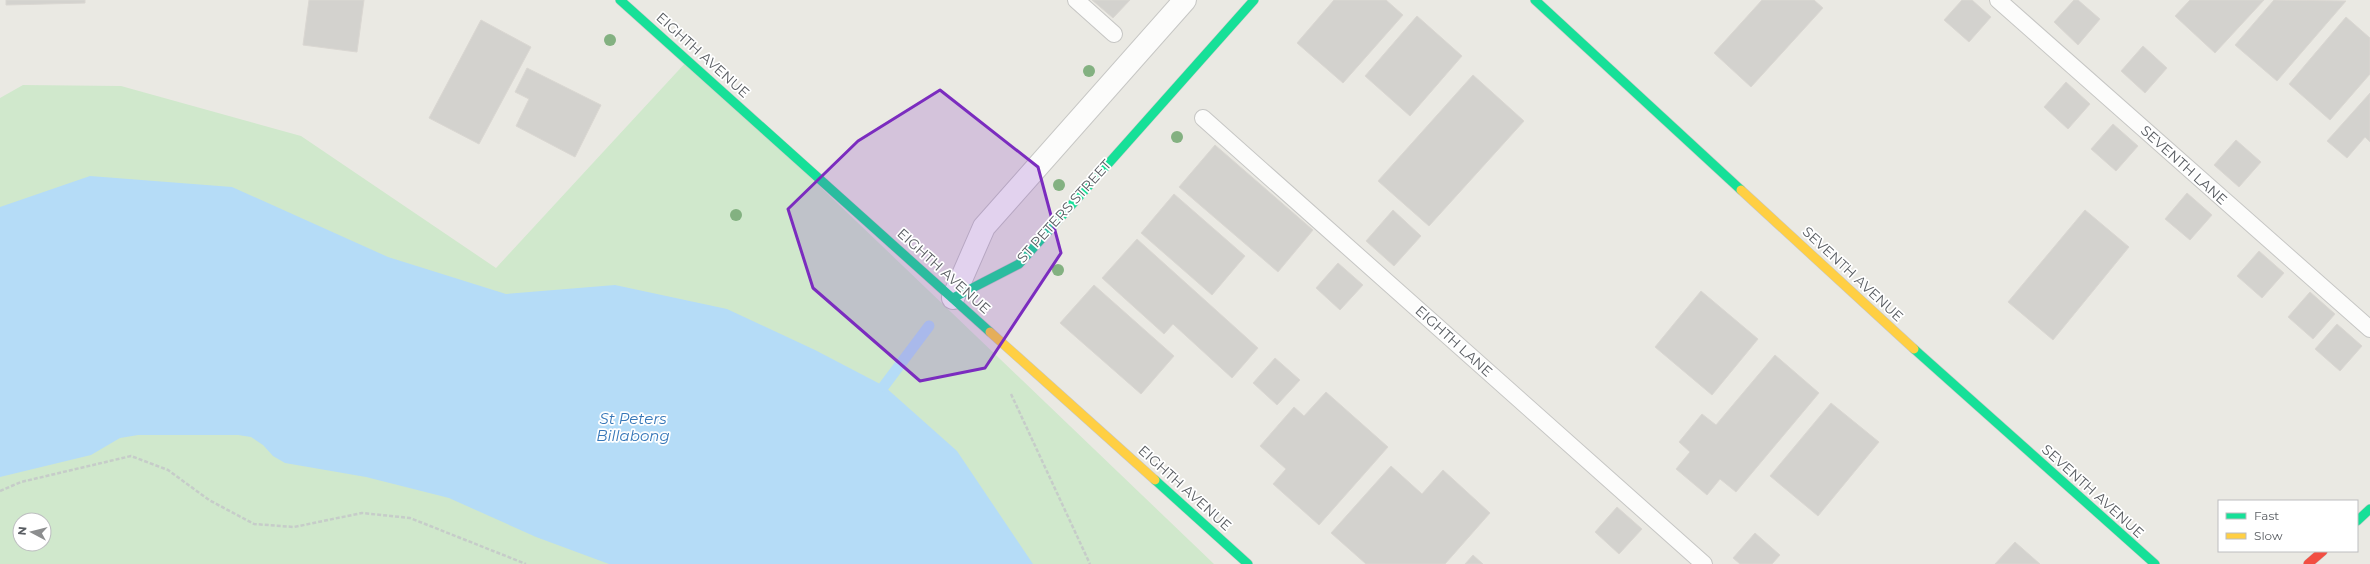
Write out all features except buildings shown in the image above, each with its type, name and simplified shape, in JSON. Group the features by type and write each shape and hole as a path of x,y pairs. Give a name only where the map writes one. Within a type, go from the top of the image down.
{"street":[{"name":"EIGHTH AVENUE","path":"620,0 1248,564"},
{"path":"953,298 984,226 1185,0"},
{"name":"ST PETERS STREET","path":"953,298 1019,264 1254,0"},
{"name":"SEVENTH AVENUE","path":"1536,0 1921,356 2155,564"},
{"path":"2358,520 2370,509"},
{"path":"2308,564 2322,552"}],"lane":[{"path":"1076,0 1114,34"},
{"name":"SEVENTH LANE","path":"1998,0 2370,329"},
{"name":"EIGHTH LANE","path":"1203,118 1704,564"}],"path":[{"path":"1009,389 1090,564"},
{"path":"0,491 21,482 131,456 168,470 208,500 254,524 294,528 362,513 410,518 526,564"}],"highlighted area":[{"path":"940,90 1038,167 1061,253 985,368 920,381 813,288 788,209 858,141"}],"green space":[{"path":"688,60 1214,564 0,564 0,98 23,85 121,86 301,136 496,268"}],"water":[{"name":"St Peters Billabong","path":"90,176 232,187 388,257 506,294 615,285 727,309 815,350 884,386 957,451 1033,564 609,564 536,537 449,498 366,477 285,463 273,456 263,445 251,437 238,435 138,435 120,438 91,455 0,477 0,207"}],"waterway":[{"path":"884,386 929,326"}],"traffic: fast":[{"path":"620,0 990,332"},
{"path":"953,298 1019,264 1254,0"},
{"path":"1535,0 1741,190"},
{"path":"1914,349 2155,564"},
{"path":"1155,480 1248,564"},
{"path":"2358,520 2370,509"}],"traffic: slow":[{"path":"1741,190 1914,349"},
{"path":"990,332 1155,480"}],"traffic: jam":[{"path":"2308,564 2322,552"}]}
